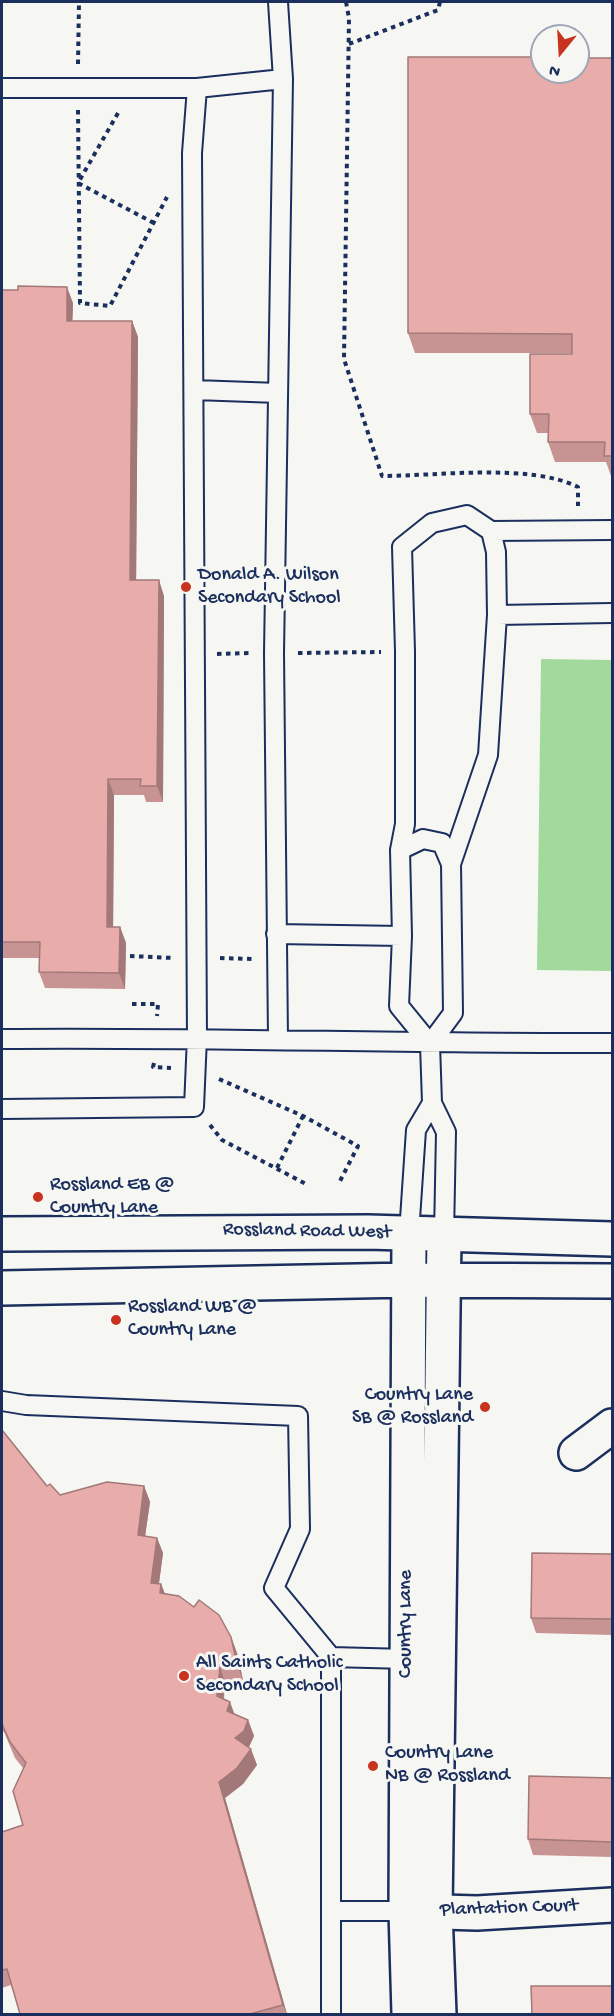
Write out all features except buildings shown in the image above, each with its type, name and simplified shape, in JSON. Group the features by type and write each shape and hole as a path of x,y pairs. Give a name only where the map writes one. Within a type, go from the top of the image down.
{"street":[{"name":"Rossland Road West","path":"2,1234 228,1231 612,1239"},
{"name":"Country Lane","path":"409,1234 407,1659 421,1912 439,2014"},
{"name":"Country Lane","path":"409,2014 421,1912 444,1235"},
{"path":"2,1288 408,1280 612,1281"},
{"path":"576,1453 612,1426"},
{"name":"Plantation Court","path":"421,1912 477,1913 612,1905"}],"lane":[{"path":"278,2 283,79 274,653 278,1040"},
{"path":"2,87 197,88 283,79"},
{"path":"2,1109 194,1107 197,1037 192,153 197,88"},
{"path":"195,390 278,393"},
{"path":"444,1235 446,1132 432,1103 430,1044 399,1006 402,936 400,850 405,824 405,651 402,548 432,523 467,515 491,531 612,530"},
{"path":"430,1044 453,1013 451,864 488,755 497,615 496,552 491,531"},
{"path":"497,615 612,613"},
{"path":"400,850 423,839 441,843 451,864"},
{"path":"276,934 402,936"},
{"path":"2,1039 197,1037 430,1044 612,1043"},
{"path":"409,1234 416,1130 432,1103"},
{"path":"2,1401 26,1405 298,1416 300,1529 274,1588 331,1657 331,2014"},
{"path":"331,1657 407,1659"},
{"path":"331,1911 421,1912"}],"path":[{"path":"79,2 80,303 110,306 152,222 192,153"},
{"path":"346,2 349,44 344,359 382,476 498,473 563,480 578,488 578,530"},
{"path":"349,44 438,10 440,2"},
{"path":"78,183 133,86"},
{"path":"78,183 152,222"},
{"path":"132,1004 158,1004 153,1067 196,1069 303,1116 358,1146 339,1183"},
{"path":"194,1107 222,1140 306,1184"},
{"path":"277,1168 303,1116"}],"green space":[{"path":"541,659 612,660 612,971 537,970"}],"place":[{"name":"Donald A. Wilson Secondary School","path":"186,587"},
{"name":"Rossland EB @ Country Lane","path":"38,1197"},
{"name":"Rossland WB @ Country Lane","path":"116,1320"},
{"name":"Country Lane SB @ Rossland","path":"485,1407"},
{"name":"All Saints Catholic Secondary School","path":"184,1676"},
{"name":"Country Lane NB @ Rossland","path":"373,1766"}]}
